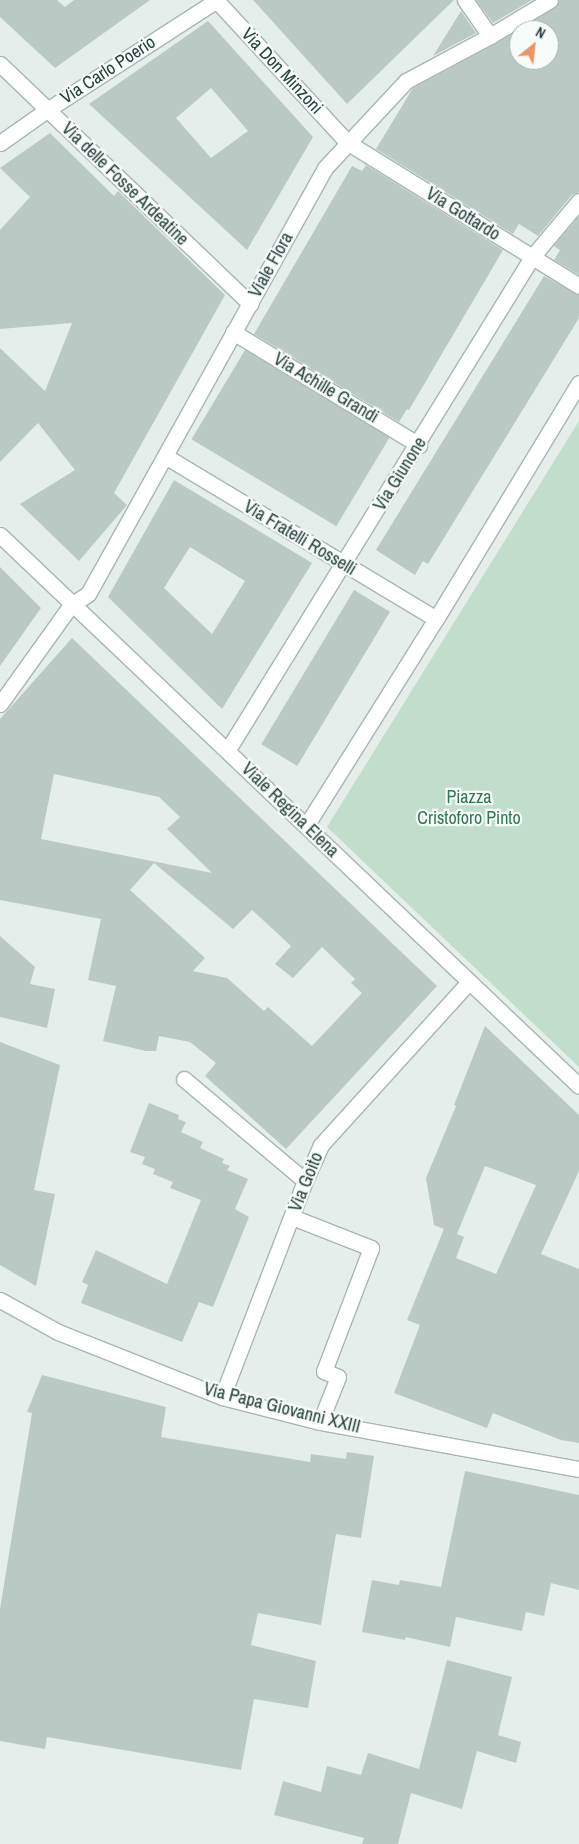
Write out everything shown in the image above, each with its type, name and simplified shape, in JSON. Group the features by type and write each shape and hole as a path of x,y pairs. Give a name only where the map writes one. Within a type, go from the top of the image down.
{"street":[{"name":"Via Carlo Poerio","path":"0,143 47,110 216,0"},
{"name":"Via Don Minzoni","path":"216,0 348,142"},
{"path":"465,0 490,36"},
{"name":"Viale Flora","path":"0,704 71,605 88,594 325,168 406,81 490,36 550,0"},
{"name":"Via delle Fosse Ardeatine","path":"0,64 250,304"},
{"name":"Via Gottardo","path":"348,142 579,286"},
{"name":"Via Giunone","path":"227,751 419,445 532,257 579,200"},
{"name":"Via Achille Grandi","path":"233,332 419,445"},
{"path":"306,826 436,619 579,383"},
{"name":"Via Fratelli Rosselli","path":"165,456 436,619"},
{"name":"Viale Regina Elena","path":"0,535 71,605 579,1086"},
{"name":"Via Goito","path":"222,1397 292,1217 304,1181 321,1144 469,982"},
{"path":"184,1079 304,1181"},
{"path":"292,1217 371,1248 324,1371 338,1377 320,1422"},
{"name":"Via Papa Giovanni XXIII","path":"0,1300 58,1332 222,1397 320,1422 579,1469"}],"green space":[{"name":"Piazza Cristoforo Pinto","path":"579,421 579,1067 327,827"}],"building":[{"path":"0,0 57,0 65,7 74,0 150,0 55,68 0,17"},
{"path":"253,0 454,0 347,104"},
{"path":"476,0 532,0 493,23"},
{"path":"559,0 579,0 579,192 572,195 538,236 519,224 513,234 376,149 413,88 509,36 509,70 559,70 559,20 535,20 555,8"},
{"path":"461,11 476,33 433,56"},
{"path":"208,21 313,137 247,250 89,104","holes":["211,88 248,131 211,158 176,118"]},
{"path":"50,133 114,196 118,191 225,295 114,493 127,505 79,561 20,504 75,470 38,423 0,462 0,348 45,391 72,323 0,329 0,230 30,197 0,168"},
{"path":"366,165 503,250 409,410 407,409 399,422 254,334 352,166 362,171"},
{"path":"579,216 579,275 554,260 560,250 554,246"},
{"path":"544,276 579,295 579,318 428,564 423,561 415,575 376,550"},
{"path":"245,350 390,437 336,526 191,439"},
{"path":"174,480 312,563 222,709 108,597","holes":["190,547 245,581 212,634 164,588"]},
{"path":"0,567 41,608 0,666"},
{"path":"354,590 390,612 297,766 261,744"},
{"path":"72,638 437,986 286,1149 205,1076 216,1063 190,1042 159,1036 156,1051 146,1051 103,1041 116,986 88,980 101,919 0,900 0,719","holes":["54,774 159,797 180,817 167,829 212,873 41,839","154,863 233,929 252,910 291,946 275,964 293,978 322,947 355,979 351,983 362,993 312,1046 268,1007 264,1011 227,978 193,971 205,958 130,890"]},
{"path":"0,936 35,967 30,984 55,989 47,1028 0,1017"},
{"path":"485,1026 579,1115 579,1171 541,1254 579,1269 579,1443 561,1440 493,1413 487,1428 394,1393 420,1325 407,1320 444,1229 434,1225 426,1178 456,1106 454,1105","holes":["485,1166 536,1185 496,1274 456,1258 464,1237 457,1234"]},
{"path":"0,1042 60,1065 34,1190 55,1194 36,1286 0,1265"},
{"path":"149,1103 179,1115 178,1119 186,1122 181,1132 203,1142 200,1148 224,1159 222,1163 230,1166 227,1170 248,1179 235,1209 249,1217 213,1307 199,1302 182,1342 81,1303 88,1285 82,1282 96,1250 167,1284 201,1200 170,1188 173,1182 153,1174 155,1169 142,1164 145,1157 130,1152"},
{"path":"42,1375 166,1407 161,1437 310,1462 311,1454 346,1459 347,1452 374,1456 361,1538 336,1534 321,1625 258,1613 251,1645 316,1661 308,1708 254,1699 241,1770 47,1737 45,1749 0,1741 0,1609 32,1413 27,1412"},
{"path":"465,1471 579,1495 579,1590 551,1583 544,1616 526,1612 522,1631 456,1617 450,1647 406,1637 405,1640 362,1632 372,1580 399,1585 400,1580 441,1587"},
{"path":"447,1660 512,1677 498,1735 521,1742 516,1763 477,1751 462,1809 411,1793 398,1844 362,1844 364,1838 274,1815 283,1781 321,1792 327,1766 361,1775 368,1753 419,1769"}]}
